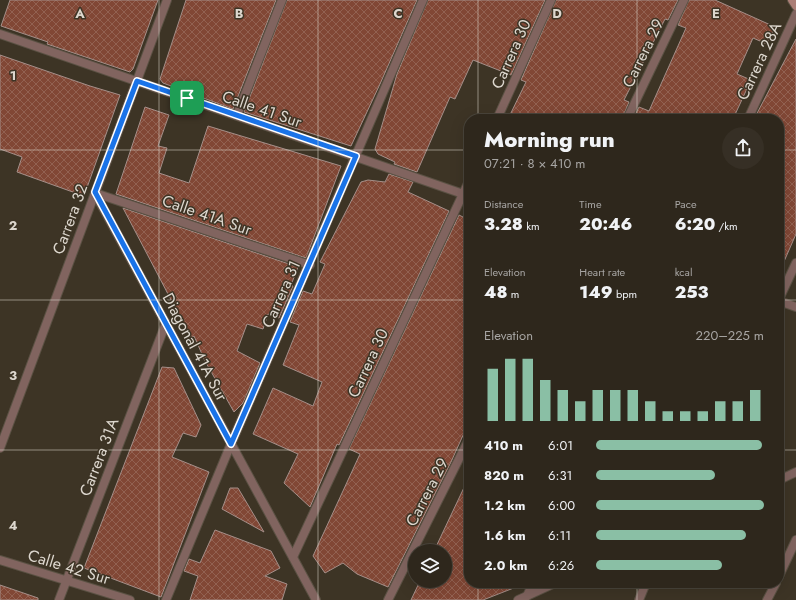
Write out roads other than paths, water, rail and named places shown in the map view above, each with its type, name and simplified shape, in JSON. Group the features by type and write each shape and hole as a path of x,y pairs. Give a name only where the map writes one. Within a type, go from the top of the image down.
{"street":[{"name":"Carrera 32","path":"0,448 167,0"},
{"path":"237,115 282,0"},
{"name":"Carrera 31","path":"166,600 231,444 310,265 423,0"},
{"name":"Carrera 30","path":"499,114 551,0"},
{"name":"Carrera 29","path":"629,114 684,0"},
{"path":"792,0 796,6"},
{"name":"Carrera 28A","path":"750,114 796,14"},
{"name":"Calle 41 Sur","path":"0,34 464,194"},
{"name":"Calle 41A Sur","path":"95,192 310,265"},
{"name":"Diagonal 41A Sur","path":"95,192 316,600"},
{"name":"Carrera 30","path":"293,557 464,199"},
{"path":"784,289 796,263"},
{"path":"784,302 796,307"},
{"name":"Carrera 31A","path":"59,600 166,323"},
{"name":"Carrera 29","path":"388,600 464,449"},
{"path":"784,478 796,472"},
{"path":"784,559 796,540"},
{"name":"Calle 42 Sur","path":"0,560 130,600"},
{"path":"527,596 531,588"},
{"path":"518,600 544,588"},
{"path":"639,600 644,588"},
{"path":"767,600 773,588"}]}
